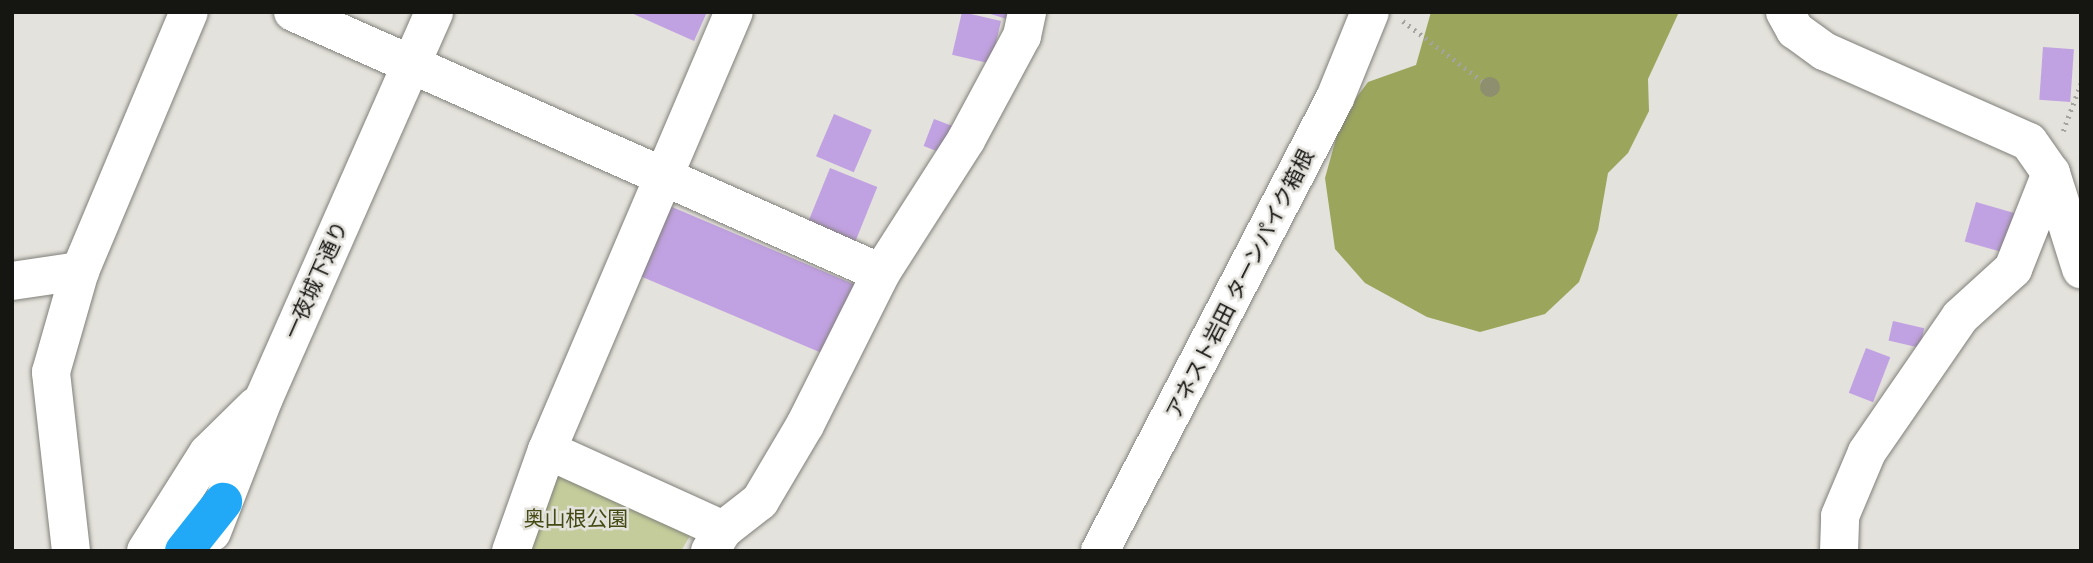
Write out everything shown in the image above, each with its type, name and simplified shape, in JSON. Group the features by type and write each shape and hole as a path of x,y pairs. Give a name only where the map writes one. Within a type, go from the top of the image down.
{"highway":[{"path":"184,551 223,502"}],"street":[{"path":"71,551 51,372 80,271 190,12"},
{"path":"293,12 664,172 881,274"},
{"name":"一夜城下通り","path":"205,551 264,398 434,12"},
{"path":"511,551 547,450 734,12"},
{"path":"547,450 717,540 760,501 806,425 881,274 966,140 1022,36 1027,12"},
{"path":"1785,12 1796,30 1824,51 2012,130 2048,168 2081,269"},
{"name":"アネスト岩田 ターンパイク箱根","path":"1100,551 1335,99 1383,14"},
{"path":"1839,551 1840,516 1867,452 1960,317 2013,269 2048,168"},
{"path":"12,281 80,271"},
{"path":"146,551 208,453 264,398"}],"path":[{"path":"1383,14 1490,87"},
{"path":"2048,168 2070,121 2081,83"}],"green space":[{"path":"1431,12 1679,12 1648,79 1649,111 1628,153 1608,173 1598,230 1579,282 1545,314 1480,332 1427,317 1365,283 1335,249 1325,178 1342,117 1368,82 1416,65"},
{"name":"奥山根公園","path":"557,475 691,534 681,551 529,551"}],"building":[{"path":"629,12 707,12 694,41"},
{"path":"962,12 1001,21 991,64 952,55"},
{"path":"984,12 1026,12 1023,24"},
{"path":"2043,47 2074,49 2070,102 2039,100"},
{"path":"834,114 872,130 854,172 816,156"},
{"path":"934,119 963,130 953,157 924,146"},
{"path":"830,168 877,187 854,244 807,225"},
{"path":"1976,202 2020,215 2009,254 1965,241"},
{"path":"665,204 857,286 828,356 635,274"},
{"path":"1893,321 1924,328 1920,348 1889,340"},
{"path":"1866,348 1890,357 1873,402 1849,393"}]}
